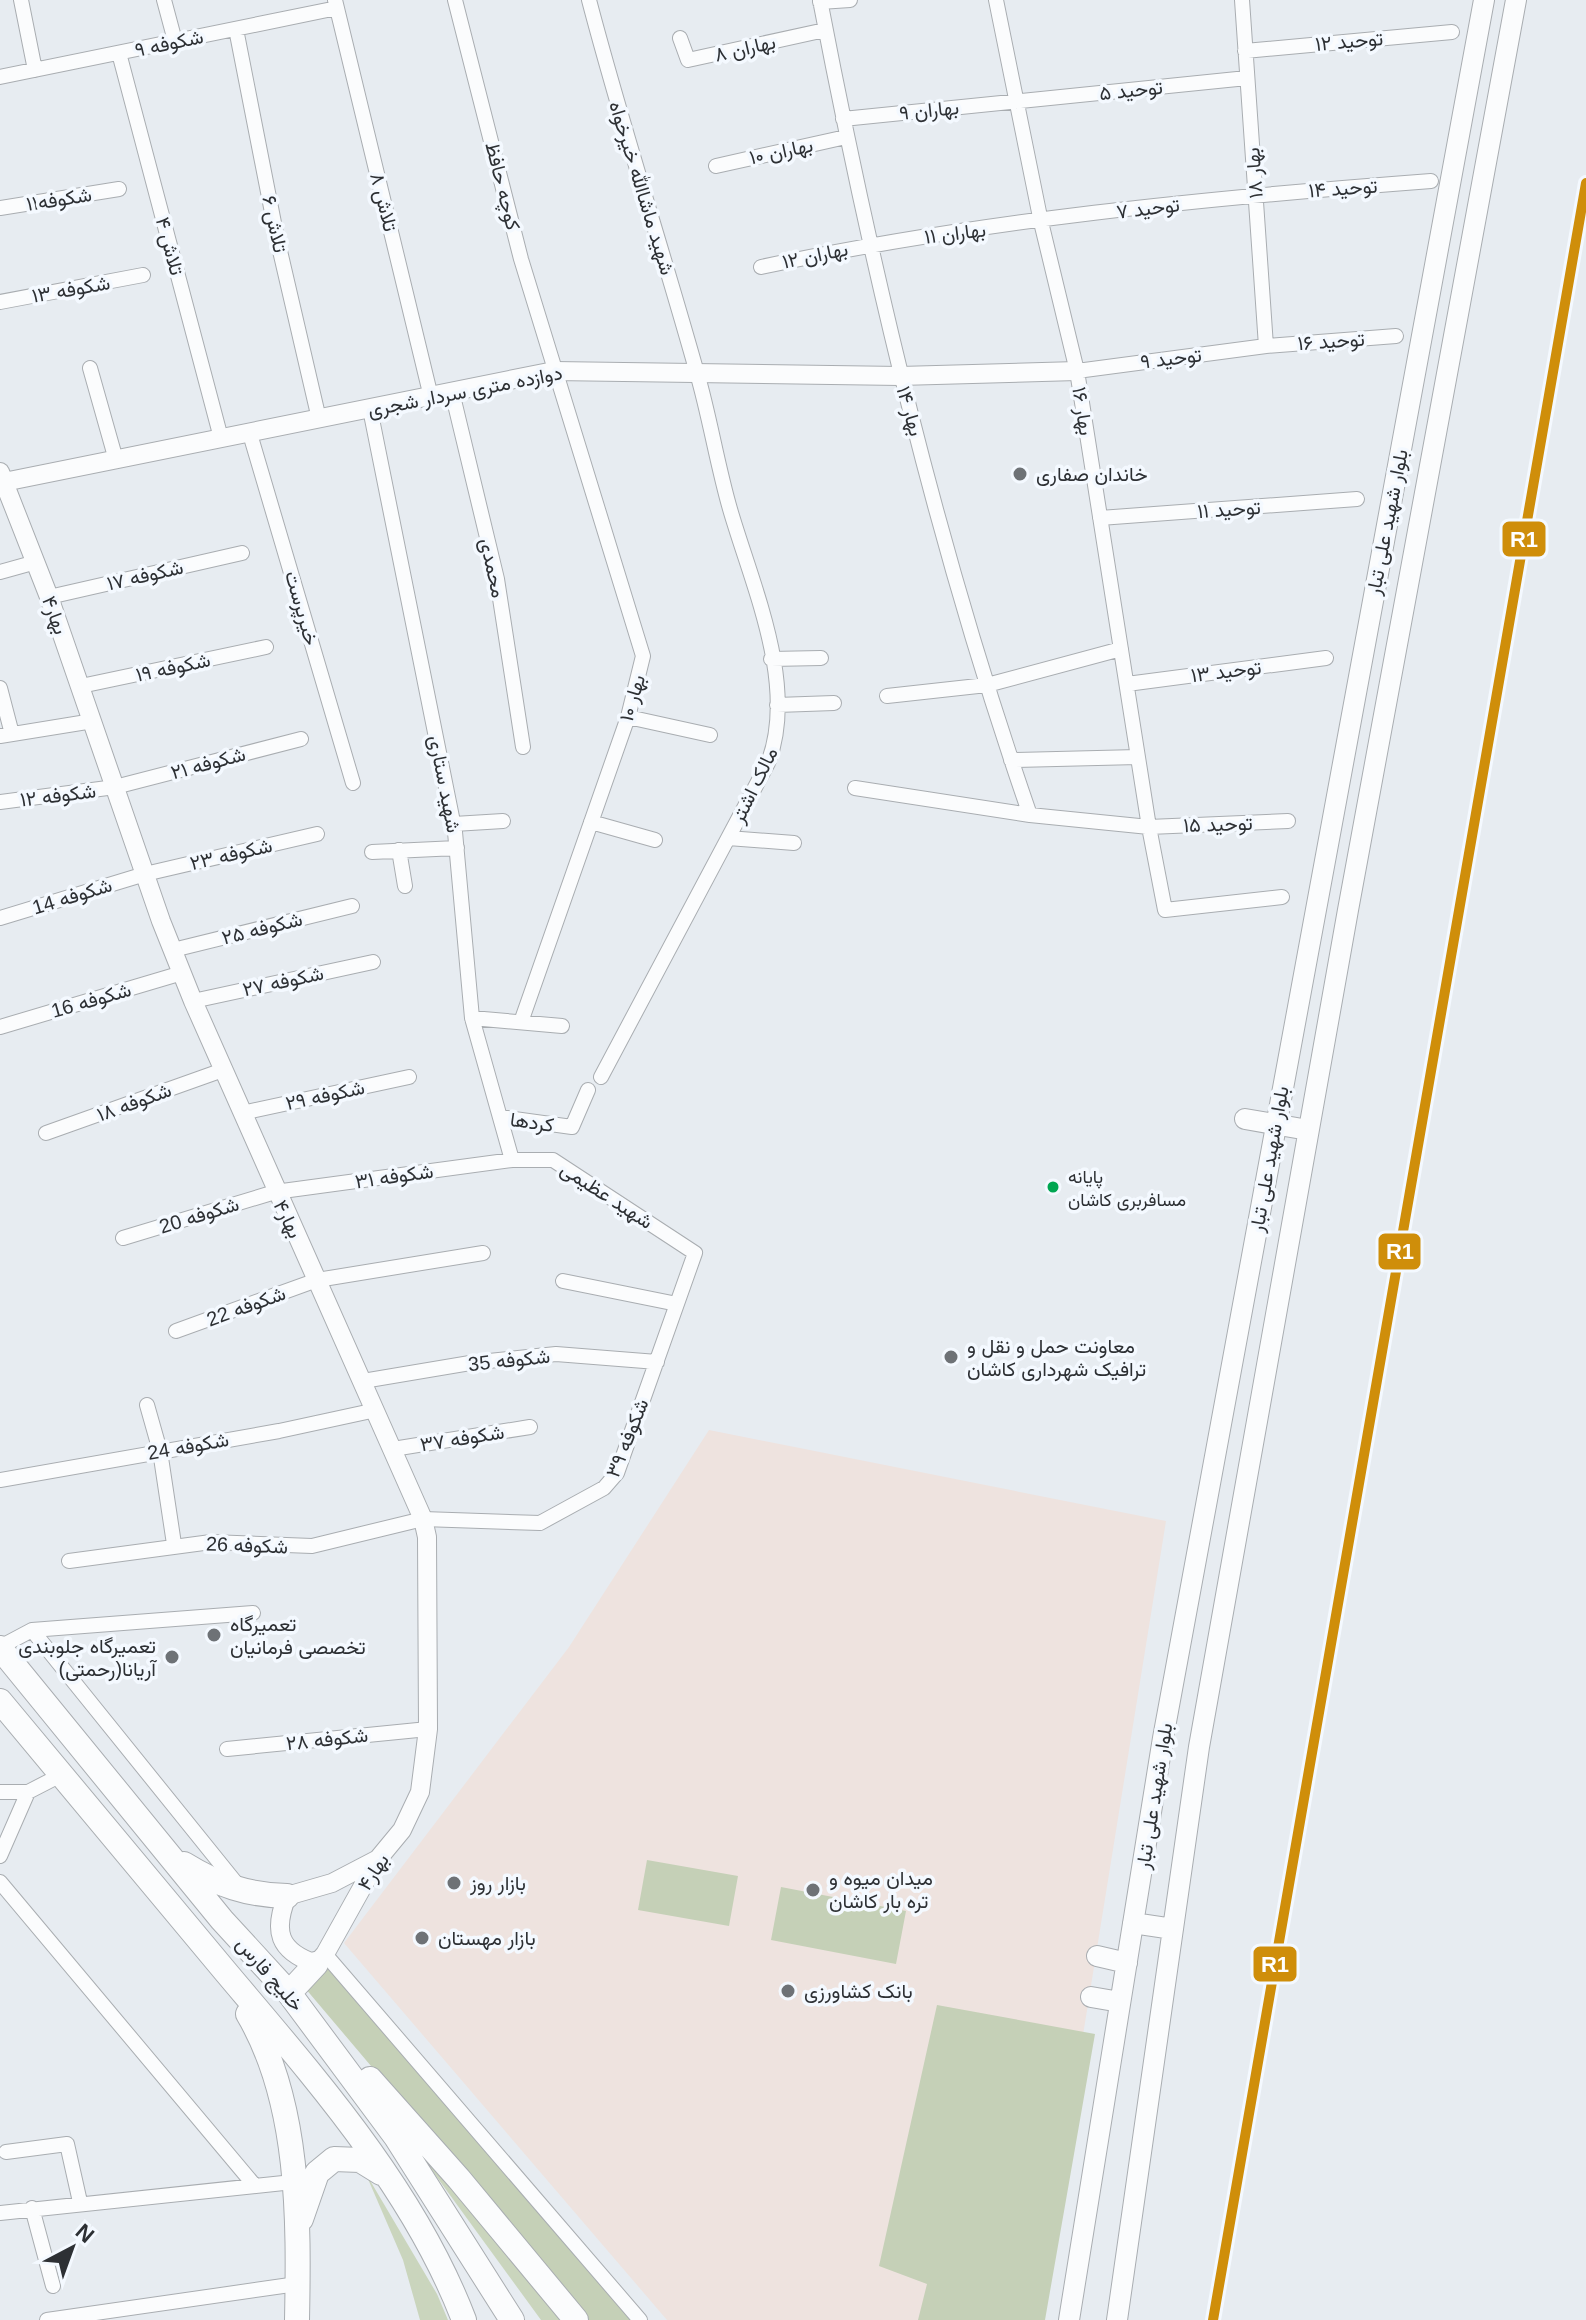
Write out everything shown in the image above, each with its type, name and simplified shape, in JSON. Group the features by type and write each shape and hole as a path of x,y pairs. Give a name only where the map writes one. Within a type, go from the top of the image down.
{"highway":[{"name":"خلیج فارس","path":"0,1648 222,1920 289,1993 396,2137 512,2320"},
{"name":"خلیج فارس","path":"0,1701 295,2054 385,2175 452,2289 464,2320"},
{"path":"155,1839 200,1874 243,1891 287,1896"},
{"path":"198,1938 252,2020 269,2058 286,2124 293,2182 297,2237 297,2320"},
{"path":"321,1959 289,1993 459,2179 576,2320"},
{"path":"297,2237 308,2192 326,2164 334,2159 354,2158 385,2175"}],"main road":[{"name":"بلوار شهید علی تبار","path":"1069,2320 1166,1723 1484,0"},
{"name":"بلوار شهید علی تبار","path":"1117,2320 1199,1747 1308,1130 1516,0"},
{"path":"1245,1119 1308,1130"},
{"path":"1133,1923 1173,1929"},
{"path":"1097,1956 1127,1963"},
{"path":"1091,1997 1120,2002"}],"street":[{"path":"21,0 35,70"},
{"path":"164,0 175,41"},
{"name":"کوچه حافظ","path":"455,0 521,259 554,371"},
{"name":"شهید ماشاالله خیرخواه","path":"589,0 625,136 698,375"},
{"path":"820,1 850,0"},
{"name":"بهار ۱۶","path":"996,0 1041,222 1077,371 1149,827 1165,910 1282,897"},
{"name":"بهار ۱۸","path":"1242,0 1266,346"},
{"name":"بهار ۱۴","path":"820,1 868,244 900,376 987,685 1030,815"},
{"name":"شکوفه ۹","path":"0,77 236,29 336,4"},
{"name":"تلاش ۸","path":"336,4 431,397"},
{"name":"تلاش ۶","path":"236,29 277,238 319,419"},
{"name":"بهاران ۸","path":"680,38 688,60 825,30"},
{"name":"توحید ۱۲","path":"1245,51 1452,32"},
{"name":"تلاش ۴","path":"119,53 221,438"},
{"name":"توحید ۵","path":"1016,101 1247,78"},
{"name":"بهاران ۹","path":"843,119 1016,101"},
{"name":"بهاران ۱۰","path":"716,166 846,137"},
{"name":"توحید ۱۴","path":"1255,195 1431,181"},
{"name":"شکوفه۱۱","path":"0,208 119,189"},
{"name":"توحید ۷","path":"1041,222 1255,195"},
{"name":"بهاران ۱۱","path":"868,244 1041,222"},
{"name":"بهاران ۱۲","path":"761,267 868,244"},
{"name":"شکوفه ۱۳","path":"0,302 143,275"},
{"name":"توحید ۱۶","path":"1266,346 1396,336"},
{"name":"توحید ۹","path":"1077,371 1266,346"},
{"path":"90,368 116,460"},
{"name":"دوازده متری سردار شجری","path":"1,479 250,434 554,371 900,376 1077,371"},
{"name":"بهار ۱۰","path":"521,1022 628,717 641,671 640,638 554,371"},
{"name":"مالک اشتر","path":"601,1077 728,838 774,746 779,727 762,606 730,510 698,375"},
{"name":"محمدی","path":"452,392 497,579 523,747"},
{"name":"شهید ستاری","path":"370,409 454,824 472,1018 512,1160"},
{"name":"خیرپرست","path":"250,434 353,783"},
{"name":"بهار۴","path":"1,479 49,597 145,874 193,1001 275,1192 376,1410 423,1519 427,1537 428,1729 416,1804 402,1830 378,1859 321,1959"},
{"name":"توحید ۱۱","path":"1100,518 1357,499"},
{"name":"شکوفه ۱۷","path":"49,597 242,553"},
{"path":"0,572 36,562"},
{"name":"شکوفه ۱۹","path":"81,686 266,647"},
{"path":"887,696 987,685 1121,649"},
{"path":"771,659 821,658"},
{"name":"توحید ۱۳","path":"1127,684 1326,658"},
{"path":"0,688 6,735 93,721"},
{"path":"777,705 834,703"},
{"path":"628,717 710,735"},
{"name":"شکوفه ۲۱","path":"115,787 301,739"},
{"path":"1011,760 1138,757"},
{"name":"شکوفه ۱۲","path":"0,802 115,787"},
{"name":"توحید ۱۵","path":"855,788 1030,815 1149,827 1288,821"},
{"path":"454,824 503,821"},
{"path":"591,822 655,840"},
{"name":"شکوفه ۲۳","path":"145,874 317,834"},
{"path":"728,838 794,843"},
{"path":"372,852 457,848"},
{"path":"399,850 405,886"},
{"name":"شکوفه 14","path":"0,918 145,874"},
{"name":"شکوفه ۲۵","path":"173,950 352,906"},
{"name":"شکوفه ۲۷","path":"193,1001 373,962"},
{"name":"شکوفه 16","path":"0,1027 182,973"},
{"path":"472,1018 562,1026"},
{"name":"شکوفه ۱۸","path":"46,1133 223,1070"},
{"name":"شکوفه ۲۹","path":"242,1113 409,1077"},
{"name":"کردها","path":"500,1117 572,1127 588,1090"},
{"name":"شکوفه ۳۱","path":"275,1192 512,1160"},
{"name":"شهید عظیمی","path":"512,1160 553,1160 695,1253"},
{"name":"شکوفه 20","path":"123,1238 275,1192"},
{"name":"شکوفه 22","path":"176,1331 317,1280 483,1253"},
{"name":"شکوفه ۳۹","path":"423,1519 540,1523 604,1488 617,1473 695,1253"},
{"path":"563,1281 677,1304"},
{"name":"شکوفه 35","path":"363,1381 556,1354 657,1362"},
{"path":"147,1405 160,1451 174,1544"},
{"name":"شکوفه 24","path":"0,1480 376,1410"},
{"name":"شکوفه ۳۷","path":"393,1449 530,1427"},
{"name":"شکوفه 26","path":"69,1561 174,1544 211,1542 312,1546 423,1519"},
{"path":"0,1648 32,1630 253,1613"},
{"path":"32,1630 243,1891"},
{"name":"شکوفه ۲۸","path":"227,1749 428,1729"},
{"path":"0,1792 28,1792 61,1775"},
{"path":"0,1856 28,1792"},
{"path":"378,1859 332,1883 287,1896 278,1917 279,1934 289,1951 321,1959 640,2320"},
{"path":"0,1882 255,2186"},
{"path":"6,2152 67,2144 80,2202"},
{"path":"0,2213 80,2202 293,2182"},
{"path":"32,2208 53,2286"},
{"path":"47,2320 297,2284"}],"shaded area":[{"name":"میدان میوه و تره بار کاشان","path":"709,1430 1166,1521 1037,2320 667,2320 344,1943 569,1647"}],"green space":[{"path":"647,1860 738,1876 729,1926 638,1910"},
{"path":"781,1887 906,1911 896,1964 771,1940"},
{"path":"328,1965 634,2320 586,2320 305,1988"},
{"path":"937,2005 1095,2034 1045,2320 918,2320 927,2284 879,2266"},
{"path":"412,2143 440,2170 564,2320 541,2320"},
{"path":"365,2172 437,2294 448,2320 420,2320 403,2260"}],"transit line":[{"name":"R1","path":"1213,2320 1586,183"}],"place":[{"name":"خاندان صفاری","path":"1020,474"},
{"name":"پایانه مسافربری کاشان","path":"1053,1187"},
{"name":"معاونت حمل و نقل و ترافیک شهرداری کاشان","path":"951,1357"},
{"name":"تعمیرگاه تخصصی فرمانیان","path":"214,1635"},
{"name":"تعمیرگاه جلوبندی آریانا(رحمتی)","path":"172,1657"},
{"name":"بازار روز","path":"454,1883"},
{"name":"میدان میوه و تره بار کاشان","path":"813,1890"},
{"name":"بازار مهستان","path":"422,1938"},
{"name":"بانک کشاورزی","path":"788,1991"}]}
